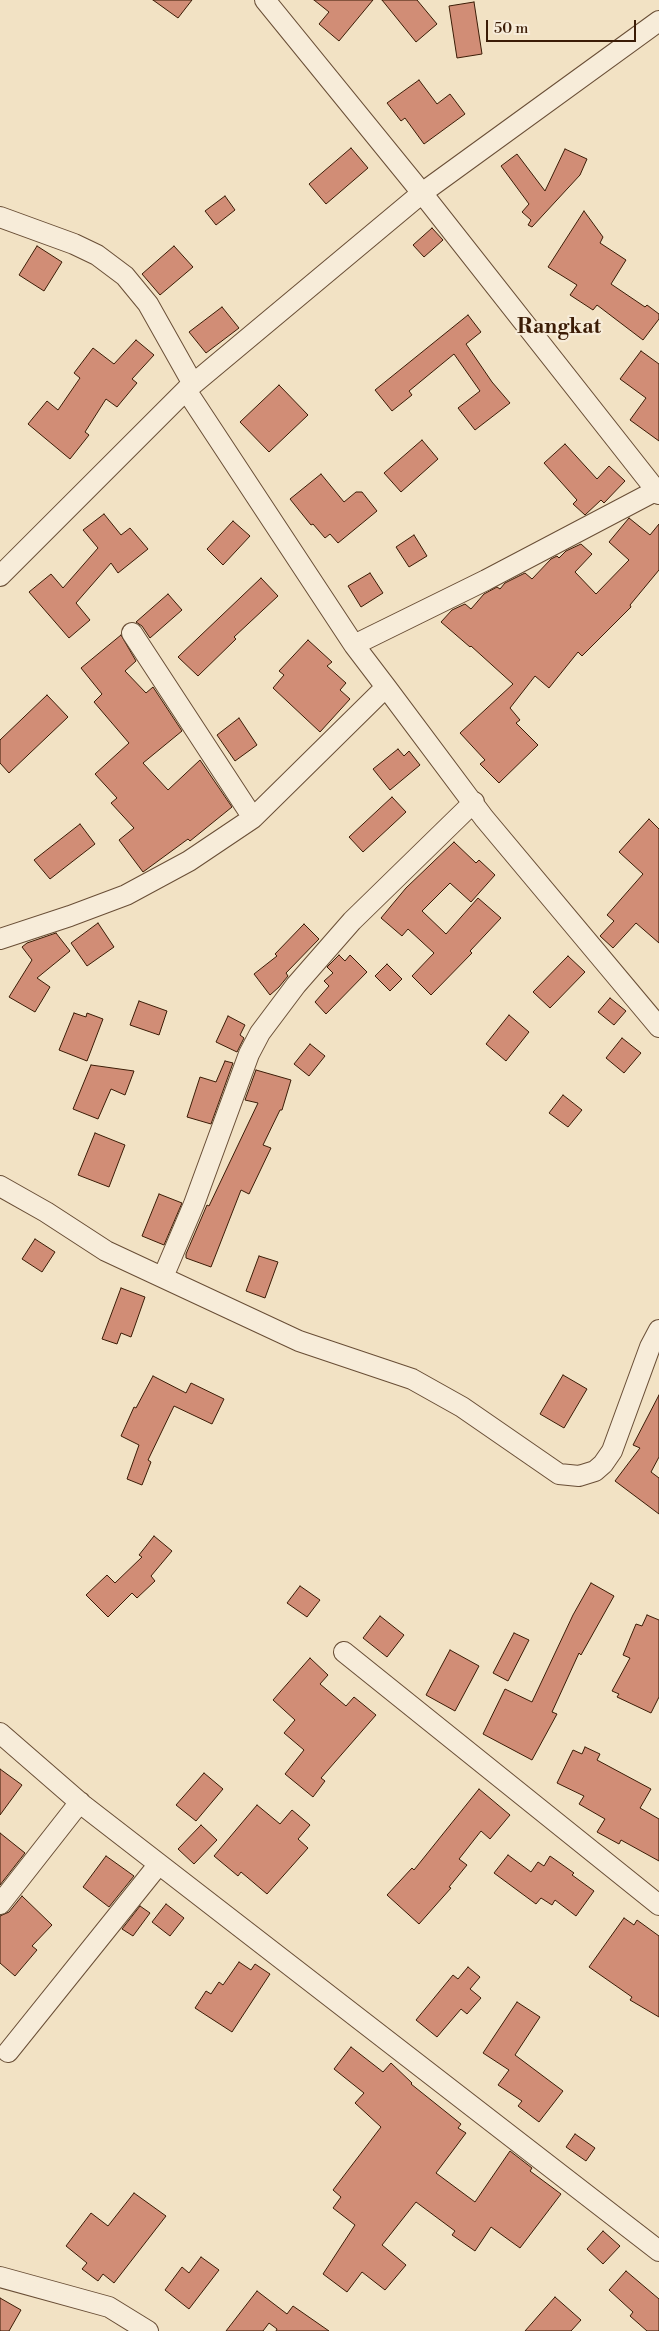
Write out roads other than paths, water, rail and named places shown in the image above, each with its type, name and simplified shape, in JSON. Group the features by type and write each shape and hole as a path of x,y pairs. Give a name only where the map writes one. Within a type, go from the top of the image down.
{"street":[{"path":"265,0 422,193 658,491 486,580 354,645"},
{"path":"0,576 189,387 422,193 659,22"},
{"path":"0,217 74,244 97,255 125,276 148,304 189,387 354,645 474,802 484,818 659,1027"},
{"path":"132,633 253,818"},
{"path":"0,939 61,920 126,895 189,862 253,818 386,687"},
{"path":"163,1277 194,1204 249,1054 260,1033 296,985 352,921 474,802"},
{"path":"0,1186 46,1212 106,1251 299,1341 412,1379 462,1407 559,1474 579,1476 595,1471 603,1464 612,1450 650,1348 659,1330"},
{"path":"344,1652 659,1905"},
{"path":"0,1733 80,1802 159,1864 659,2250"},
{"path":"0,1904 80,1802"},
{"path":"8,2052 159,1864"},
{"path":"0,2277 109,2307 148,2331"}],"district":[{"name":"Rangkat","path":"559,328"}]}
